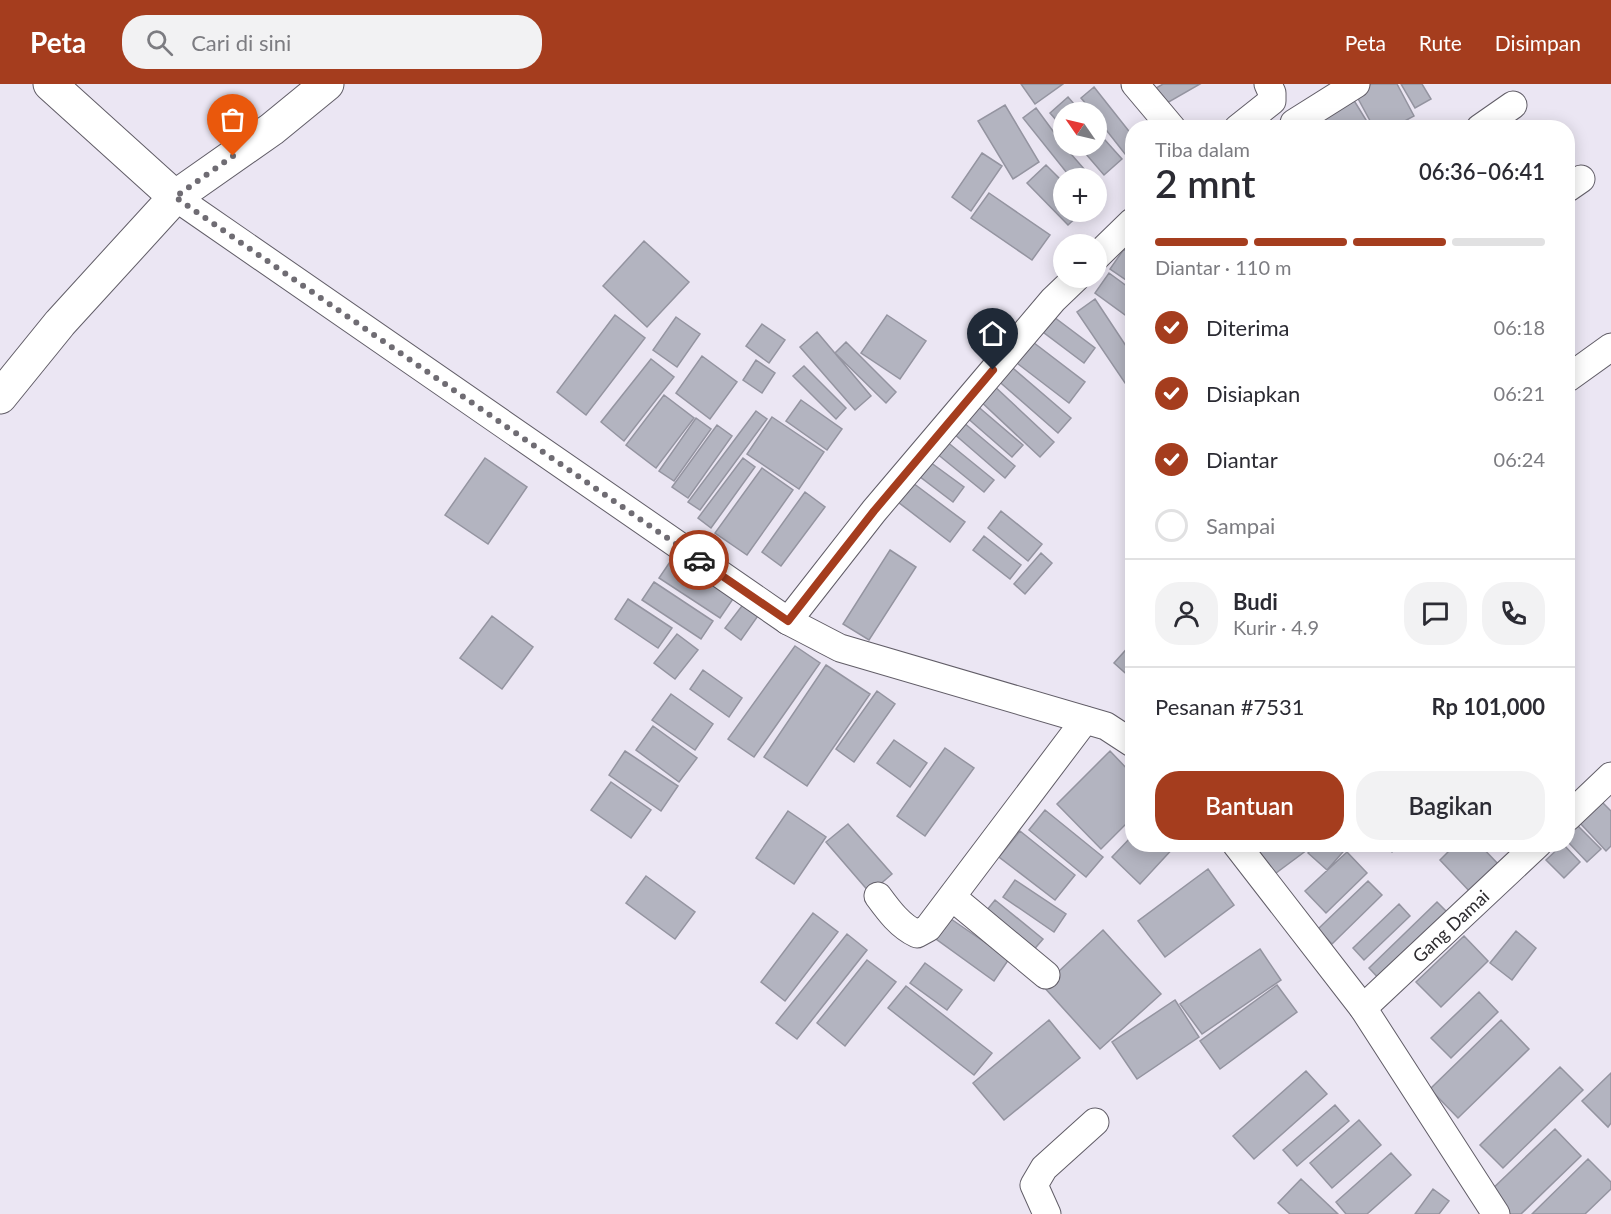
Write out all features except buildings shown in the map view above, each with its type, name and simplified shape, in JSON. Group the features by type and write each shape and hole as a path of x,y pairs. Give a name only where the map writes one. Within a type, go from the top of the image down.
{"street":[{"path":"50,84 175,197 788,621 840,648 1106,726 1125,738"},
{"path":"0,397 60,323 175,197 272,129 327,84"},
{"path":"1135,84 1165,120"},
{"path":"1303,120 1356,84"},
{"path":"1245,120 1270,93 1292,120"},
{"path":"1491,120 1513,105"},
{"path":"1107,246 1125,229"},
{"path":"788,621 874,511 1066,288"},
{"path":"1575,373 1611,347"},
{"path":"878,896 896,920 917,934 928,928 1085,720"},
{"path":"1575,810 1611,776"},
{"path":"1242,852 1364,1008 1496,1214"},
{"name":"Gang Damai","path":"1364,1008 1530,852"},
{"path":"952,897 1046,975"},
{"path":"1047,1214 1034,1185 1044,1168 1095,1122"}],"way so far":[{"path":"233,156 175,197 699,560"}],"route":[{"path":"699,560 788,621 874,511 993,370"}]}
